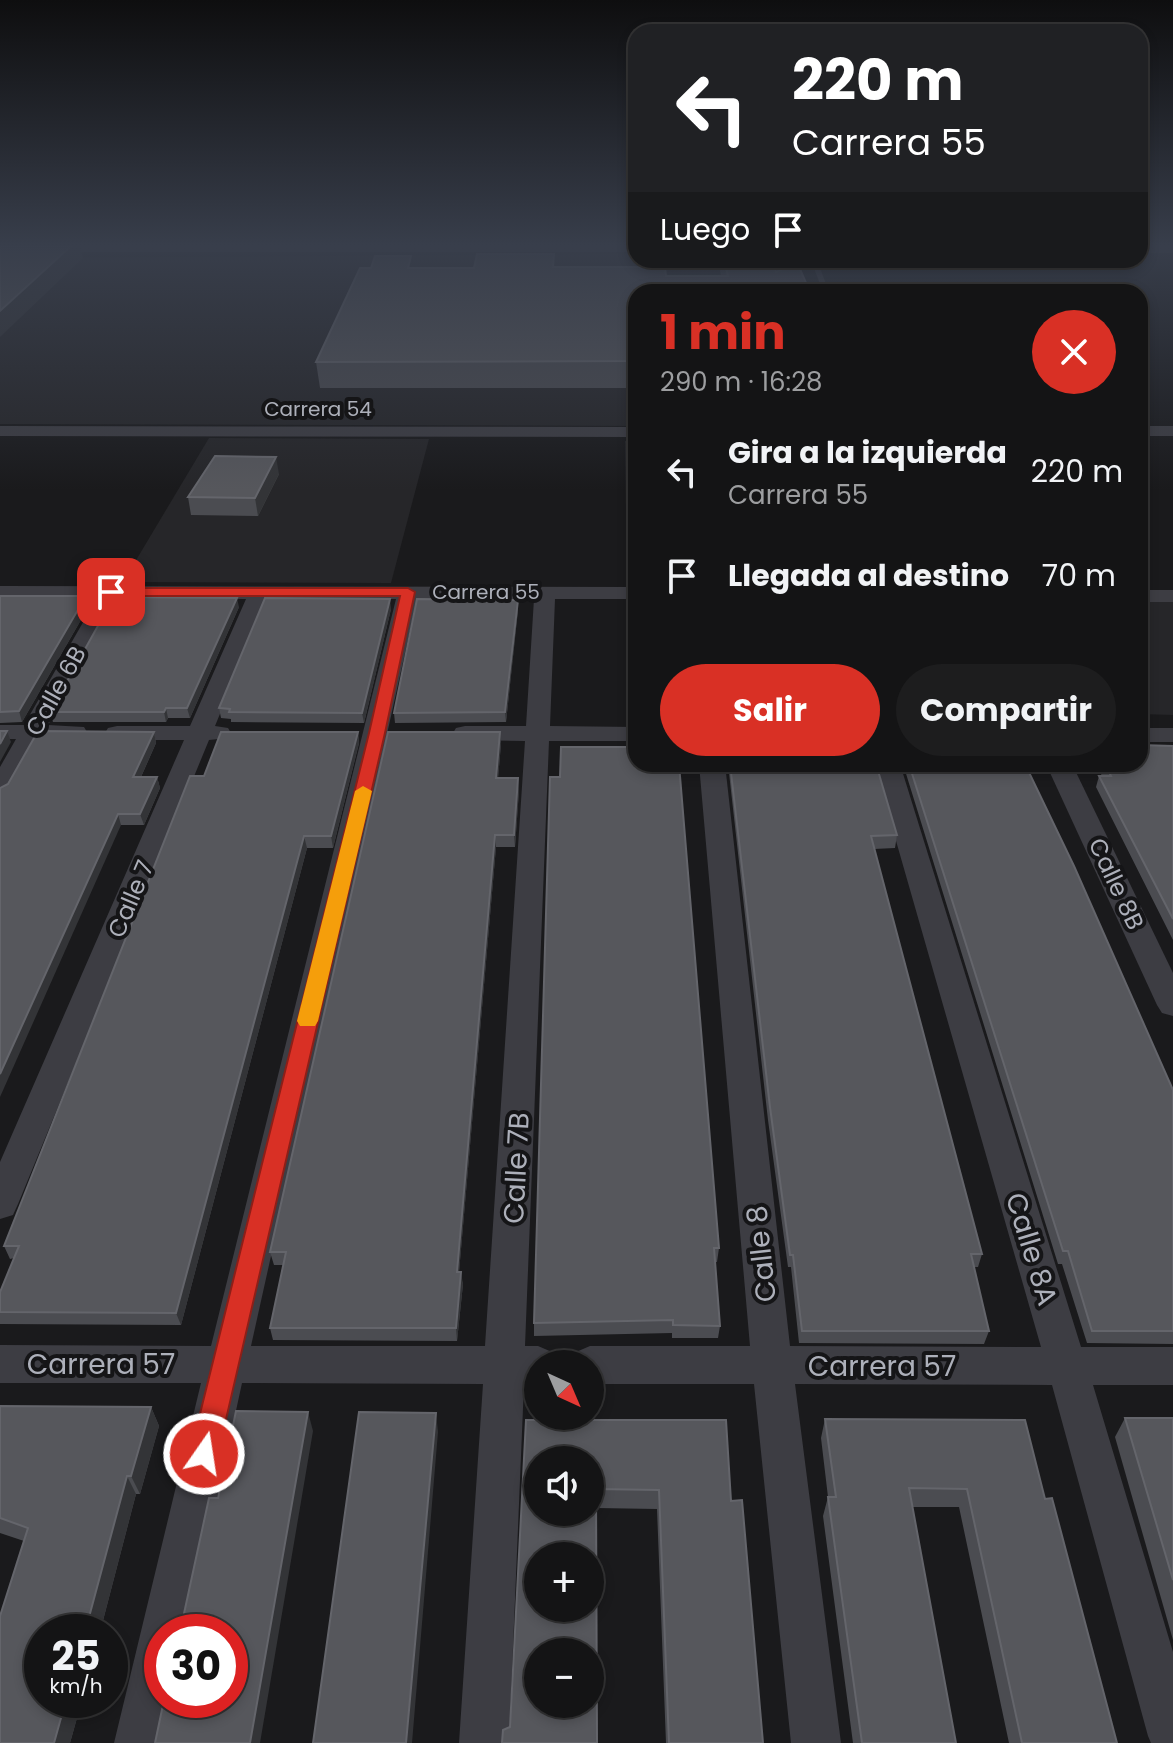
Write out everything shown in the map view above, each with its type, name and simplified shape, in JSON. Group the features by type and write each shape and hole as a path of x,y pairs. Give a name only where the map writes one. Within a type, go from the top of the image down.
{"street":[{"name":"Carrera 54","path":"0,431 628,432"},
{"path":"1148,431 1173,431"},
{"name":"Carrera 55","path":"0,592 628,593"},
{"name":"Calle 6B","path":"0,789 111,592"},
{"name":"Calle 7","path":"0,1204 202,733 259,592"},
{"path":"168,1614 372,733 408,592"},
{"name":"Calle 7B","path":"484,1743 522,1365 536,733 545,593"},
{"path":"1148,596 1173,596"},
{"path":"0,732 250,733"},
{"path":"441,733 628,734"},
{"path":"1148,735 1173,735"},
{"name":"Calle 8","path":"713,772 772,1366 816,1743"},
{"name":"Calle 8A","path":"889,772 1067,1366 1173,1736"},
{"name":"Calle 8B","path":"1063,772 1173,1005"},
{"name":"Carrera 57","path":"0,1364 522,1365"},
{"name":"Carrera 57","path":"604,1365 1173,1366"},
{"path":"139,1743 145,1718"}],"shaded area":[{"path":"0,327 628,327 628,426 0,424"},
{"path":"209,438 429,439 391,583 123,582"},
{"path":"625,441 628,441 627,586"},
{"path":"1148,599 1173,599 1173,715 1148,714"}],"building":[{"path":"332,327 628,327 628,361 316,362"},
{"path":"215,456 276,457 255,498 188,497"},
{"path":"0,596 86,596 19,711 0,712"},
{"path":"114,597 237,598 187,708 166,708 164,712 50,712"},
{"path":"265,598 390,599 362,713 229,712 230,709 219,708"},
{"path":"417,599 518,600 505,712 394,713"},
{"path":"0,731 7,731 0,744"},
{"path":"38,731 154,732 133,777 157,777 140,814 118,814 0,1074 0,788 8,784"},
{"path":"221,732 358,732 331,836 304,836 176,1313 0,1312 0,1292 19,1246 4,1246 190,776 204,776"},
{"path":"388,732 500,732 496,778 518,778 514,835 495,835 457,1272 461,1272 456,1328 270,1328 286,1252 270,1252"},
{"path":"1148,745 1173,746 1173,919 1099,776 1111,776 1109,772 1148,772"},
{"path":"561,747 628,747 628,772 680,772 719,1248 714,1248 720,1326 673,1325 673,1320 534,1323 550,777 560,777"},
{"path":"731,772 878,772 897,835 871,836 982,1254 971,1254 989,1331 802,1331 770,1107"},
{"path":"912,772 1029,772 1173,1090 1173,1331 1092,1331 1068,1251 1063,1251"},
{"path":"0,1406 151,1407 131,1476 127,1476 90,1614 24,1614 24,1718 61,1718 54,1743 0,1743 0,1616 28,1528 0,1518"},
{"path":"236,1411 308,1412 250,1743 155,1743 160,1718 248,1718 248,1614 184,1614 209,1498 218,1498"},
{"path":"359,1412 436,1413 406,1743 313,1743"},
{"path":"1125,1418 1173,1418 1173,1580"},
{"path":"825,1419 1025,1420 1045,1499 1052,1498 1117,1743 1022,1743 967,1489 909,1488 956,1743 862,1743 828,1497 836,1497"},
{"path":"604,1420 726,1420 731,1501 742,1500 763,1743 669,1743 659,1490 604,1489 604,1446 525,1446 525,1430 604,1430"},
{"path":"524,1458 524,1526 596,1526 596,1542 524,1542 524,1622 597,1622 597,1638 524,1638 524,1718 597,1718 597,1743 502,1743 503,1730 510,1727"}],"slow traffic":[{"path":"308,1021 363,791"}],"route":[{"path":"111,592 408,592 204,1454"}]}
